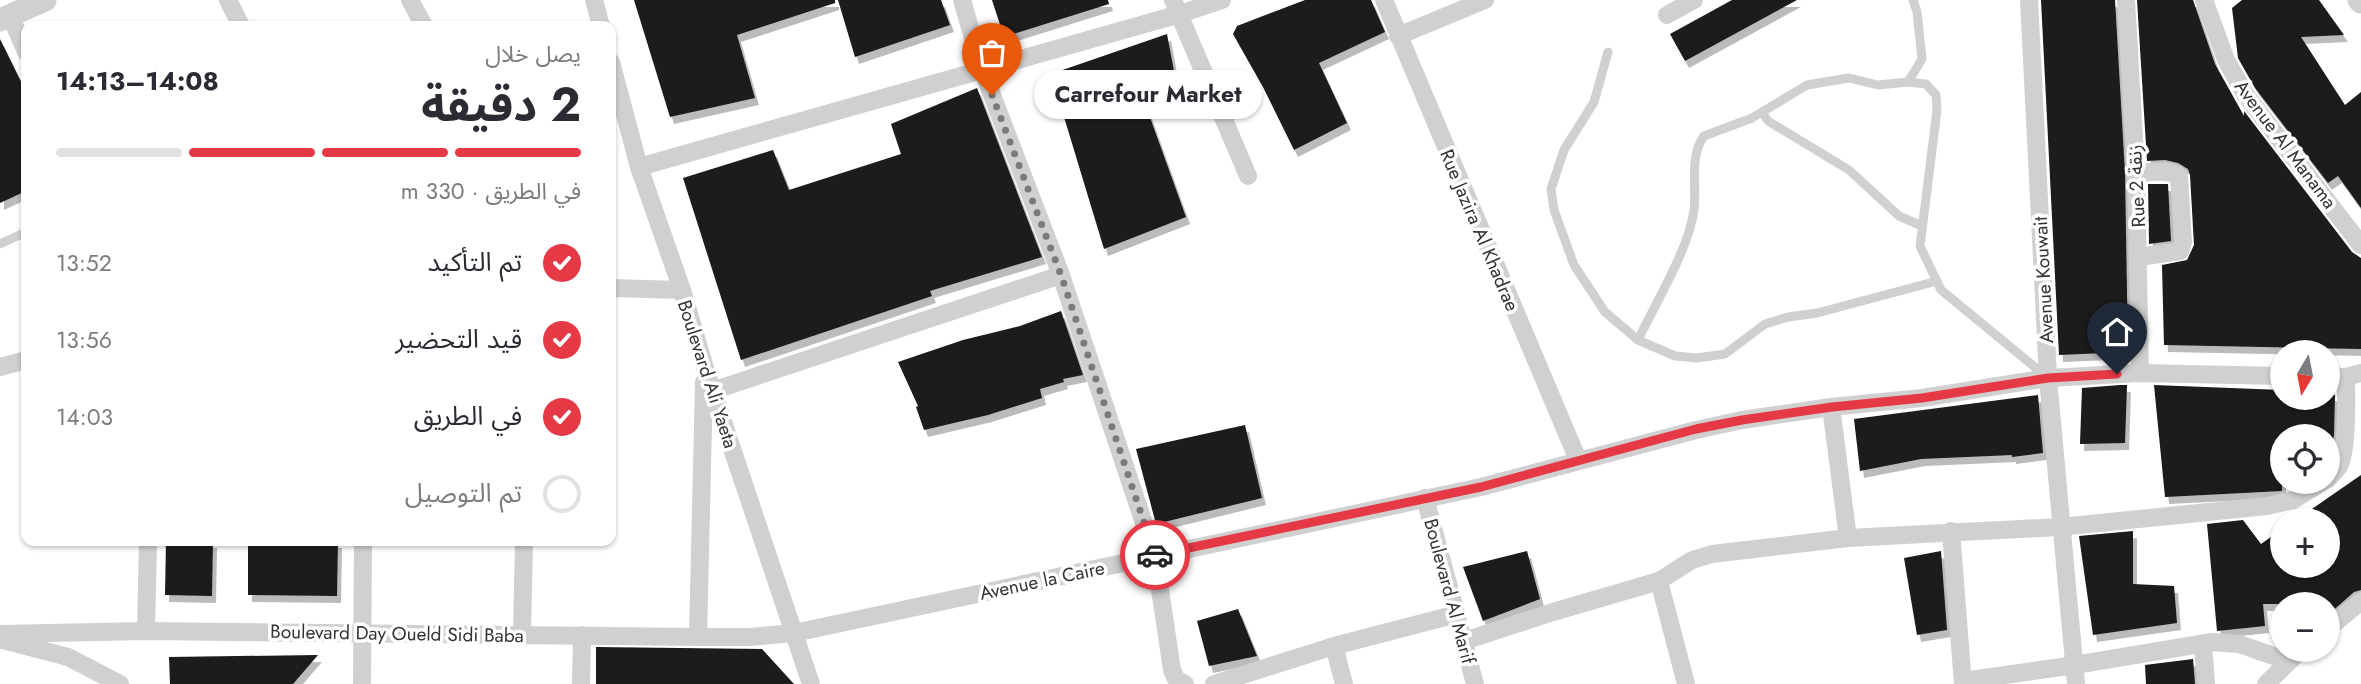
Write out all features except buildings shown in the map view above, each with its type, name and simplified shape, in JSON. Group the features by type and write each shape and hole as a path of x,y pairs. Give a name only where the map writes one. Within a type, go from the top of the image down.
{"street":[{"path":"228,0 238,21"},
{"path":"410,0 421,21"},
{"path":"594,0 600,21"},
{"path":"962,0 982,69 1061,275 1155,556 1172,670 1179,682"},
{"path":"639,167 982,69 1177,7 1222,0"},
{"name":"Rue Jazira Al Khadrae","path":"1384,0 1578,460"},
{"path":"1398,36 1485,0"},
{"path":"1667,15 1694,0"},
{"name":"Avenue Kouwait","path":"2029,0 2048,378 2076,684"},
{"name":"Rue 2 زنقة","path":"2126,0 2136,173 2140,373"},
{"name":"Avenue Al Manama","path":"2204,0 2226,60 2245,94 2361,245"},
{"path":"21,44 5,17 43,1"},
{"path":"1177,7 1248,176"},
{"name":"Boulevard Ali Yaeta","path":"616,81 639,167 811,684"},
{"path":"2136,173 2174,172 2179,176 2183,242 2180,251 2139,257"},
{"path":"712,391 1061,275"},
{"path":"616,288 682,290"},
{"path":"0,367 21,361"},
{"path":"698,637 705,368"},
{"name":"Avenue la Caire","path":"796,638 1155,556 1481,487 1696,429 1832,407 1922,398 2048,378 2140,373 2270,376"},
{"path":"2340,463 2346,413 2345,375"},
{"path":"1832,407 1848,538"},
{"path":"1464,641 1552,612 1659,582 1692,560 1712,554 1848,538 2060,527 2282,504 2304,494"},
{"name":"Boulevard Al Marif","path":"1425,498 1475,684"},
{"path":"1951,531 1963,682 2203,644 2226,642 2270,651"},
{"path":"146,631 148,546"},
{"path":"362,684 363,546"},
{"path":"522,634 524,546"},
{"path":"1659,582 1686,684"},
{"path":"2340,619 2361,601"},
{"path":"1214,684 1255,678 1334,646 1457,614"},
{"name":"Boulevard Day Oueld Sidi Baba","path":"0,636 146,631 796,638"},
{"path":"582,635 582,684"},
{"path":"0,636 68,657 120,684"},
{"path":"796,638 797,684"},
{"path":"2203,644 2206,684"},
{"path":"1334,646 1344,684"},
{"path":"2266,684 2288,662"}],"lane":[{"path":"1908,82 1922,59 1917,12 1913,0"},
{"path":"1608,52 1594,102 1564,150 1551,188 1554,210 1574,265 1605,313 1638,340 1675,356 1697,358 1724,354 1765,324 1937,281"},
{"path":"1638,340 1692,223 1696,153 1704,136 1762,112 1807,86 1849,78 1878,85 1908,82 1926,84 1936,95 1937,110 1920,246 1941,290 2048,378"},
{"path":"1762,112 1769,121 1849,170 1899,216 1922,226"},
{"path":"0,243 21,234"}],"way so far":[{"path":"992,95 1061,275 1155,555"}],"place":[{"name":"Carrefour Market","path":"992,95"}],"route":[{"path":"1155,555 1481,487 1696,429 1742,420 1922,398 2048,378 2117,374"}]}
